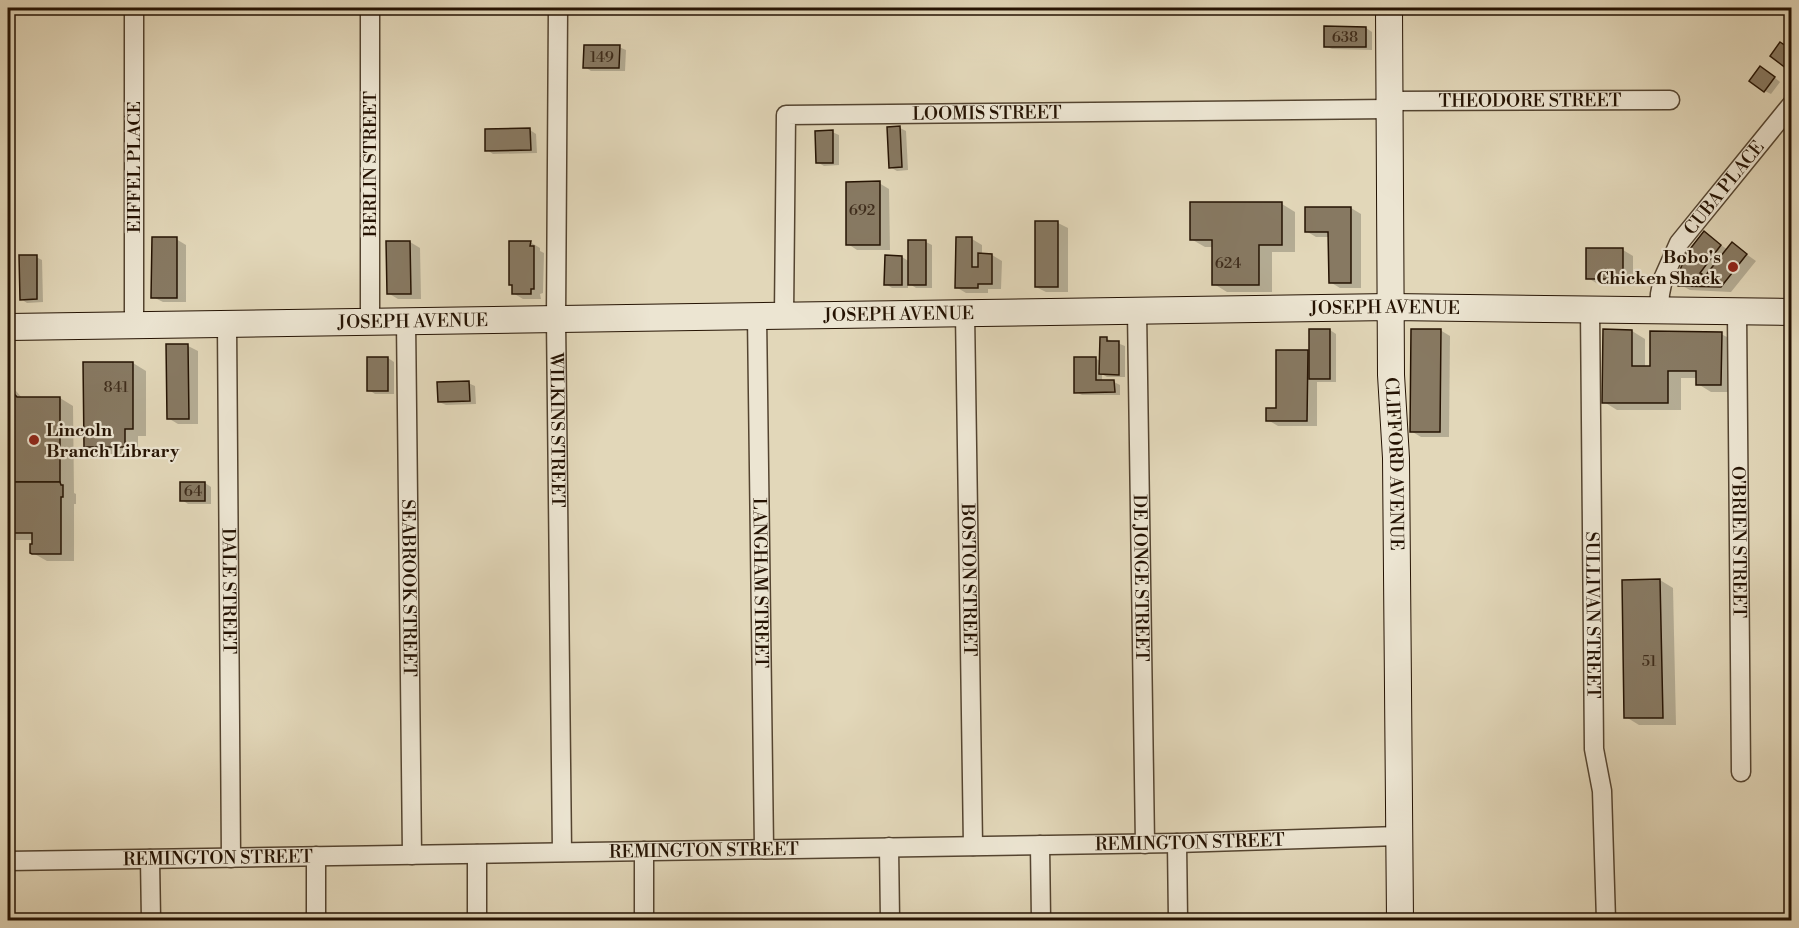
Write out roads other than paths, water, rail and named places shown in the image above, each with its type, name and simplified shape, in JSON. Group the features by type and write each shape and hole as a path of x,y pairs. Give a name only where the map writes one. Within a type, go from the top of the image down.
{"main road":[{"name":"CLIFFORD AVENUE","path":"1389,8 1391,375 1396,458 1400,921"},
{"name":"JOSEPH AVENUE","path":"8,327 1391,307 1791,312"}],"street":[{"name":"EIFFEL PLACE","path":"134,8 134,326"},
{"name":"BERLIN STREET","path":"370,8 370,321"},
{"name":"WILKINS STREET","path":"558,8 556,319 562,852"},
{"name":"THEODORE STREET","path":"1389,105 1670,100"},
{"name":"CUBA PLACE","path":"1659,310 1661,287 1676,248 1791,104"},
{"name":"LOOMIS STREET","path":"784,316 786,116 1389,105"},
{"name":"SULLIVAN STREET","path":"1590,309 1594,749 1602,791 1606,921"},
{"name":"DE JONGE STREET","path":"1137,311 1145,843"},
{"name":"O'BRIEN STREET","path":"1737,312 1741,772"},
{"name":"BOSTON STREET","path":"965,313 973,846"},
{"name":"LANGHAM STREET","path":"757,316 765,849"},
{"name":"SEABROOK STREET","path":"406,321 412,855"},
{"name":"DALE STREET","path":"227,324 231,858"},
{"name":"REMINGTON STREET","path":"8,861 1177,843 1399,836"},
{"path":"1177,843 1178,921"},
{"path":"1040,845 1041,921"},
{"path":"889,847 890,921"},
{"path":"644,851 644,921"},
{"path":"477,854 477,921"},
{"path":"316,856 316,921"},
{"path":"150,859 151,921"}],"place":[{"name":"Bobo's Chicken Shack","path":"1733,267"},
{"name":"Lincoln Branch Library","path":"34,440"}]}
